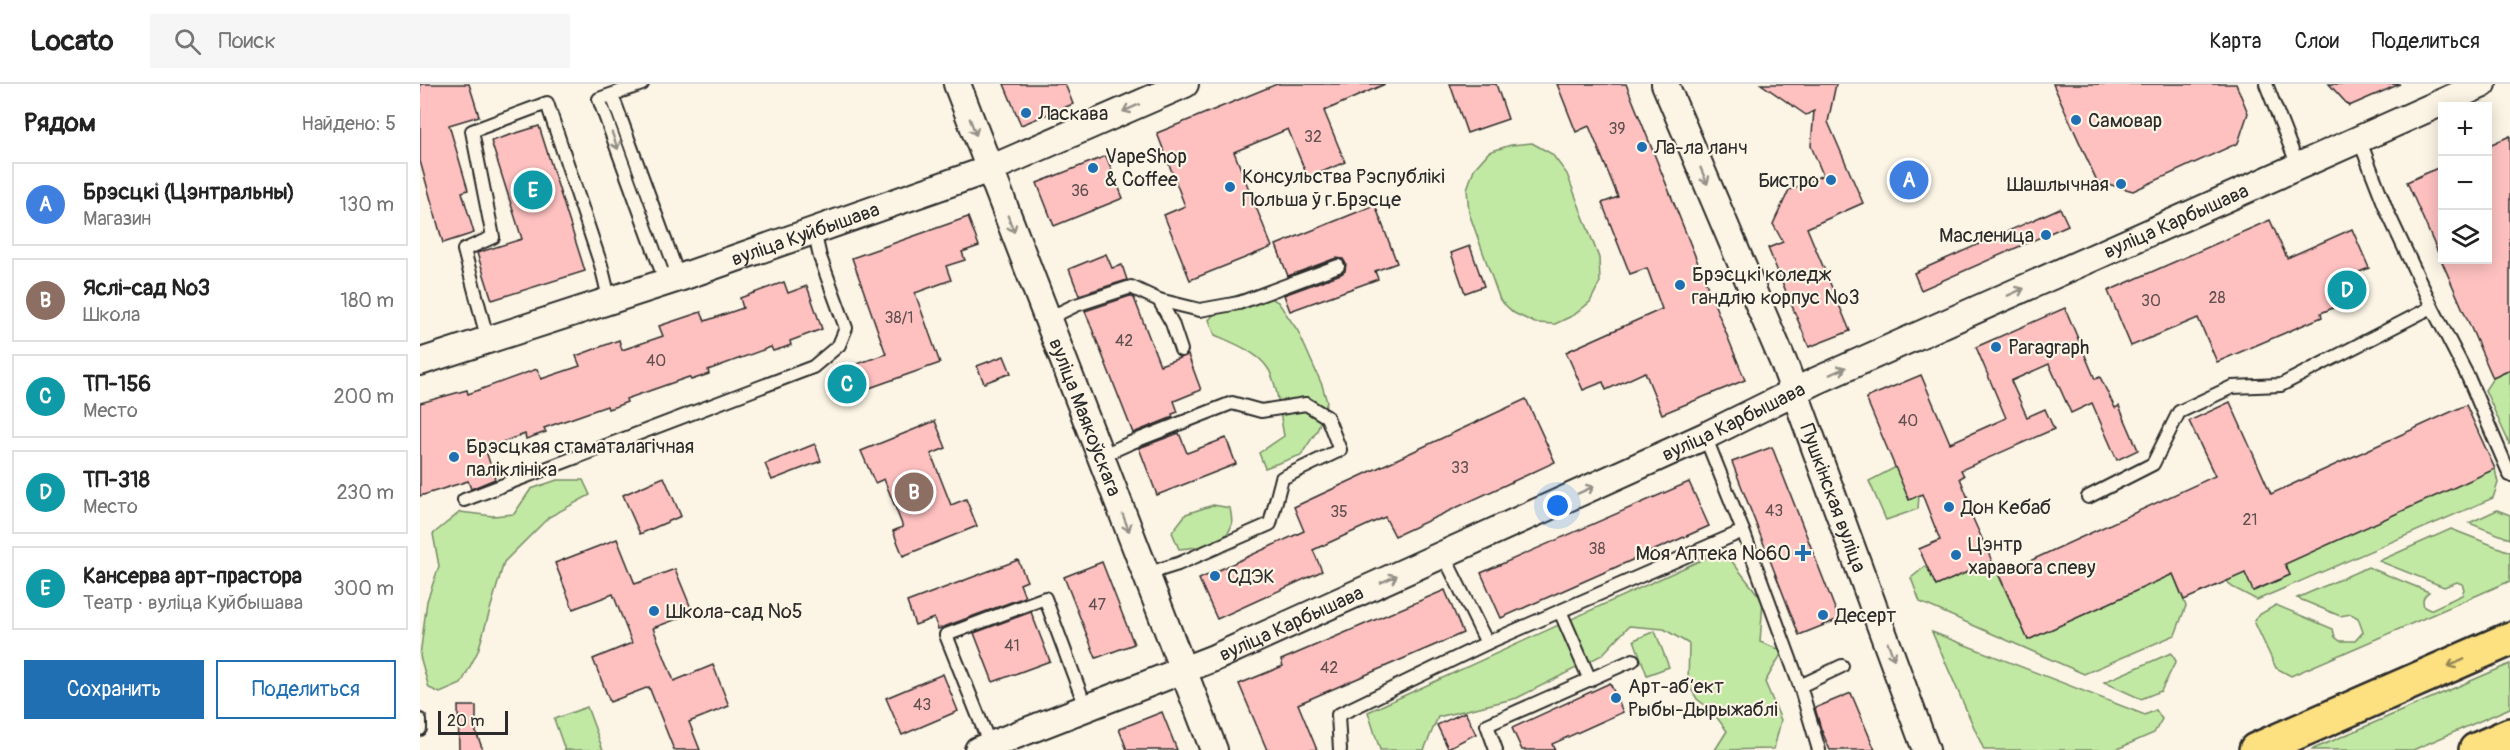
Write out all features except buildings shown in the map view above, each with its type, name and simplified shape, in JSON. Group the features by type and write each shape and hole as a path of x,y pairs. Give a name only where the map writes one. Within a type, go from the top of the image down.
{"main road":[{"path":"2256,750 2510,639"},
{"path":"2476,750 2510,735"}],"street":[{"name":"вуліца Маякоўскага","path":"957,84 1214,750"},
{"name":"вуліца Куйбышава","path":"420,362 610,302 990,169 1185,84"},
{"name":"Пушкінская вуліца","path":"1665,84 1794,392 1926,750"},
{"name":"вуліца Карбышава","path":"984,748 1182,670 1443,555 1705,436 1794,392 2483,84"}],"lane":[{"path":"2266,84 2298,166"},
{"path":"637,85 612,95 672,280"},
{"path":"488,341 464,250 493,237 472,131 547,103 606,280 610,302"},
{"path":"2359,140 2387,211 2468,377 2510,475"},
{"path":"464,500 813,367 839,345 846,328 820,257 814,231"},
{"path":"1047,319 1076,305 1131,287 1159,300 1200,310 1239,303 1338,266"},
{"path":"1159,300 1172,323 1181,350"},
{"path":"2088,497 2153,464 2179,411 2232,387 2281,385 2432,307"},
{"path":"1101,456 1232,403 1261,411 1306,404 1327,417 1340,450 1282,478 1270,524 1178,564 1146,574"},
{"path":"1705,436 1800,686 1819,750"},
{"path":"1340,750 1338,715 1487,643 1743,531"},
{"path":"1443,555 1487,643"},
{"path":"984,748 946,635 1045,598 1086,708"},
{"path":"1560,611 1590,680"},
{"path":"1496,750 1487,725 1633,660"},
{"path":"1800,686 1842,666"},
{"path":"420,720 420,729"}],"green space":[{"path":"1532,143 1552,154 1567,174 1599,258 1600,282 1590,302 1574,315 1555,324 1535,323 1514,313 1500,300 1469,213 1467,189 1474,169 1489,152 1511,145"},
{"path":"1257,290 1278,302 1298,331 1327,402 1317,431 1301,455 1265,468 1259,453 1284,436 1271,373 1257,357 1215,335 1209,320 1228,298"},
{"path":"2510,370 2510,445 2485,390 2493,378"},
{"path":"1896,467 1910,499 1919,495 1918,509 1886,520 1869,481"},
{"path":"2495,469 2498,483 2493,498 2257,600 2232,587 2227,581 2233,547 2254,591 2290,575 2285,564"},
{"path":"557,480 583,480 590,495 549,517 504,562 478,651 461,684 440,693 429,688 420,656 427,601 439,566 433,534 460,512 493,516 514,514 531,489"},
{"path":"1213,505 1230,508 1232,522 1228,533 1208,544 1179,549 1172,532 1186,514"},
{"path":"2497,510 2510,515 2510,539 2469,523"},
{"path":"2451,529 2510,552 2510,581 2291,676 2276,668 2254,621 2257,616 2276,605 2333,629 2335,637 2340,641 2355,641 2363,632 2358,618 2351,614 2340,616 2297,598 2368,567 2429,592 2423,602 2424,607 2430,610 2462,595 2464,589 2462,584 2457,582 2444,587 2379,561"},
{"path":"1723,550 1763,601 1760,642 1783,651 1765,682 1781,720 1774,749 1715,750 1727,731 1712,711 1697,699 1688,684 1689,644 1664,629 1629,626 1602,655 1517,698 1438,717 1424,750 1380,750 1368,712"},
{"path":"1992,561 2028,640 2173,574 2186,606 2175,635 2084,674 1920,602 1911,578 1927,565 1936,586"},
{"path":"1655,631 1669,667 1647,675 1634,640"},
{"path":"1932,632 2145,715 2156,710 2162,719 2154,733 2115,750 1984,750"},
{"path":"2171,653 2176,661 2161,691 2141,699 2104,682"},
{"path":"2510,664 2510,708 2413,750 2311,750"},
{"path":"587,707 603,750 565,750 554,719"}],"place":[{"name":"Ласкава","path":"1026,113"},
{"name":"Самовар","path":"2076,120"},
{"name":"Ла-ла ланч","path":"1642,147"},
{"name":"VapeShop & Coffee","path":"1093,168"},
{"name":"Бистро","path":"1831,180"},
{"name":"Брэсцкі (Цэнтральны)","path":"1909,180"},
{"name":"Шашлычная","path":"2121,184"},
{"name":"Консульства Рэспублікі Польша ў г.Брэсце","path":"1230,187"},
{"name":"Кансерва арт-прастора","path":"533,190"},
{"name":"Масленица","path":"2046,235"},
{"name":"Брэсцкі коледж гандлю корпус №3","path":"1680,285"},
{"name":"ТП-318","path":"2347,290"},
{"name":"Paragraph","path":"1996,347"},
{"name":"ТП-156","path":"847,384"},
{"name":"Брэсцкая стаматалагічная паліклініка","path":"454,457"},
{"name":"Яслі-сад №3","path":"914,492"},
{"name":"Дон Кебаб","path":"1949,507"},
{"name":"Моя Аптека №60","path":"1803,553"},
{"name":"Цэнтр харавога спеву","path":"1956,555"},
{"name":"СДЭК","path":"1215,576"},
{"name":"Школа-сад №5","path":"654,611"},
{"name":"Десерт","path":"1823,615"},
{"name":"Арт-абʼект Рыбы-Дырыжаблі","path":"1616,698"}]}
